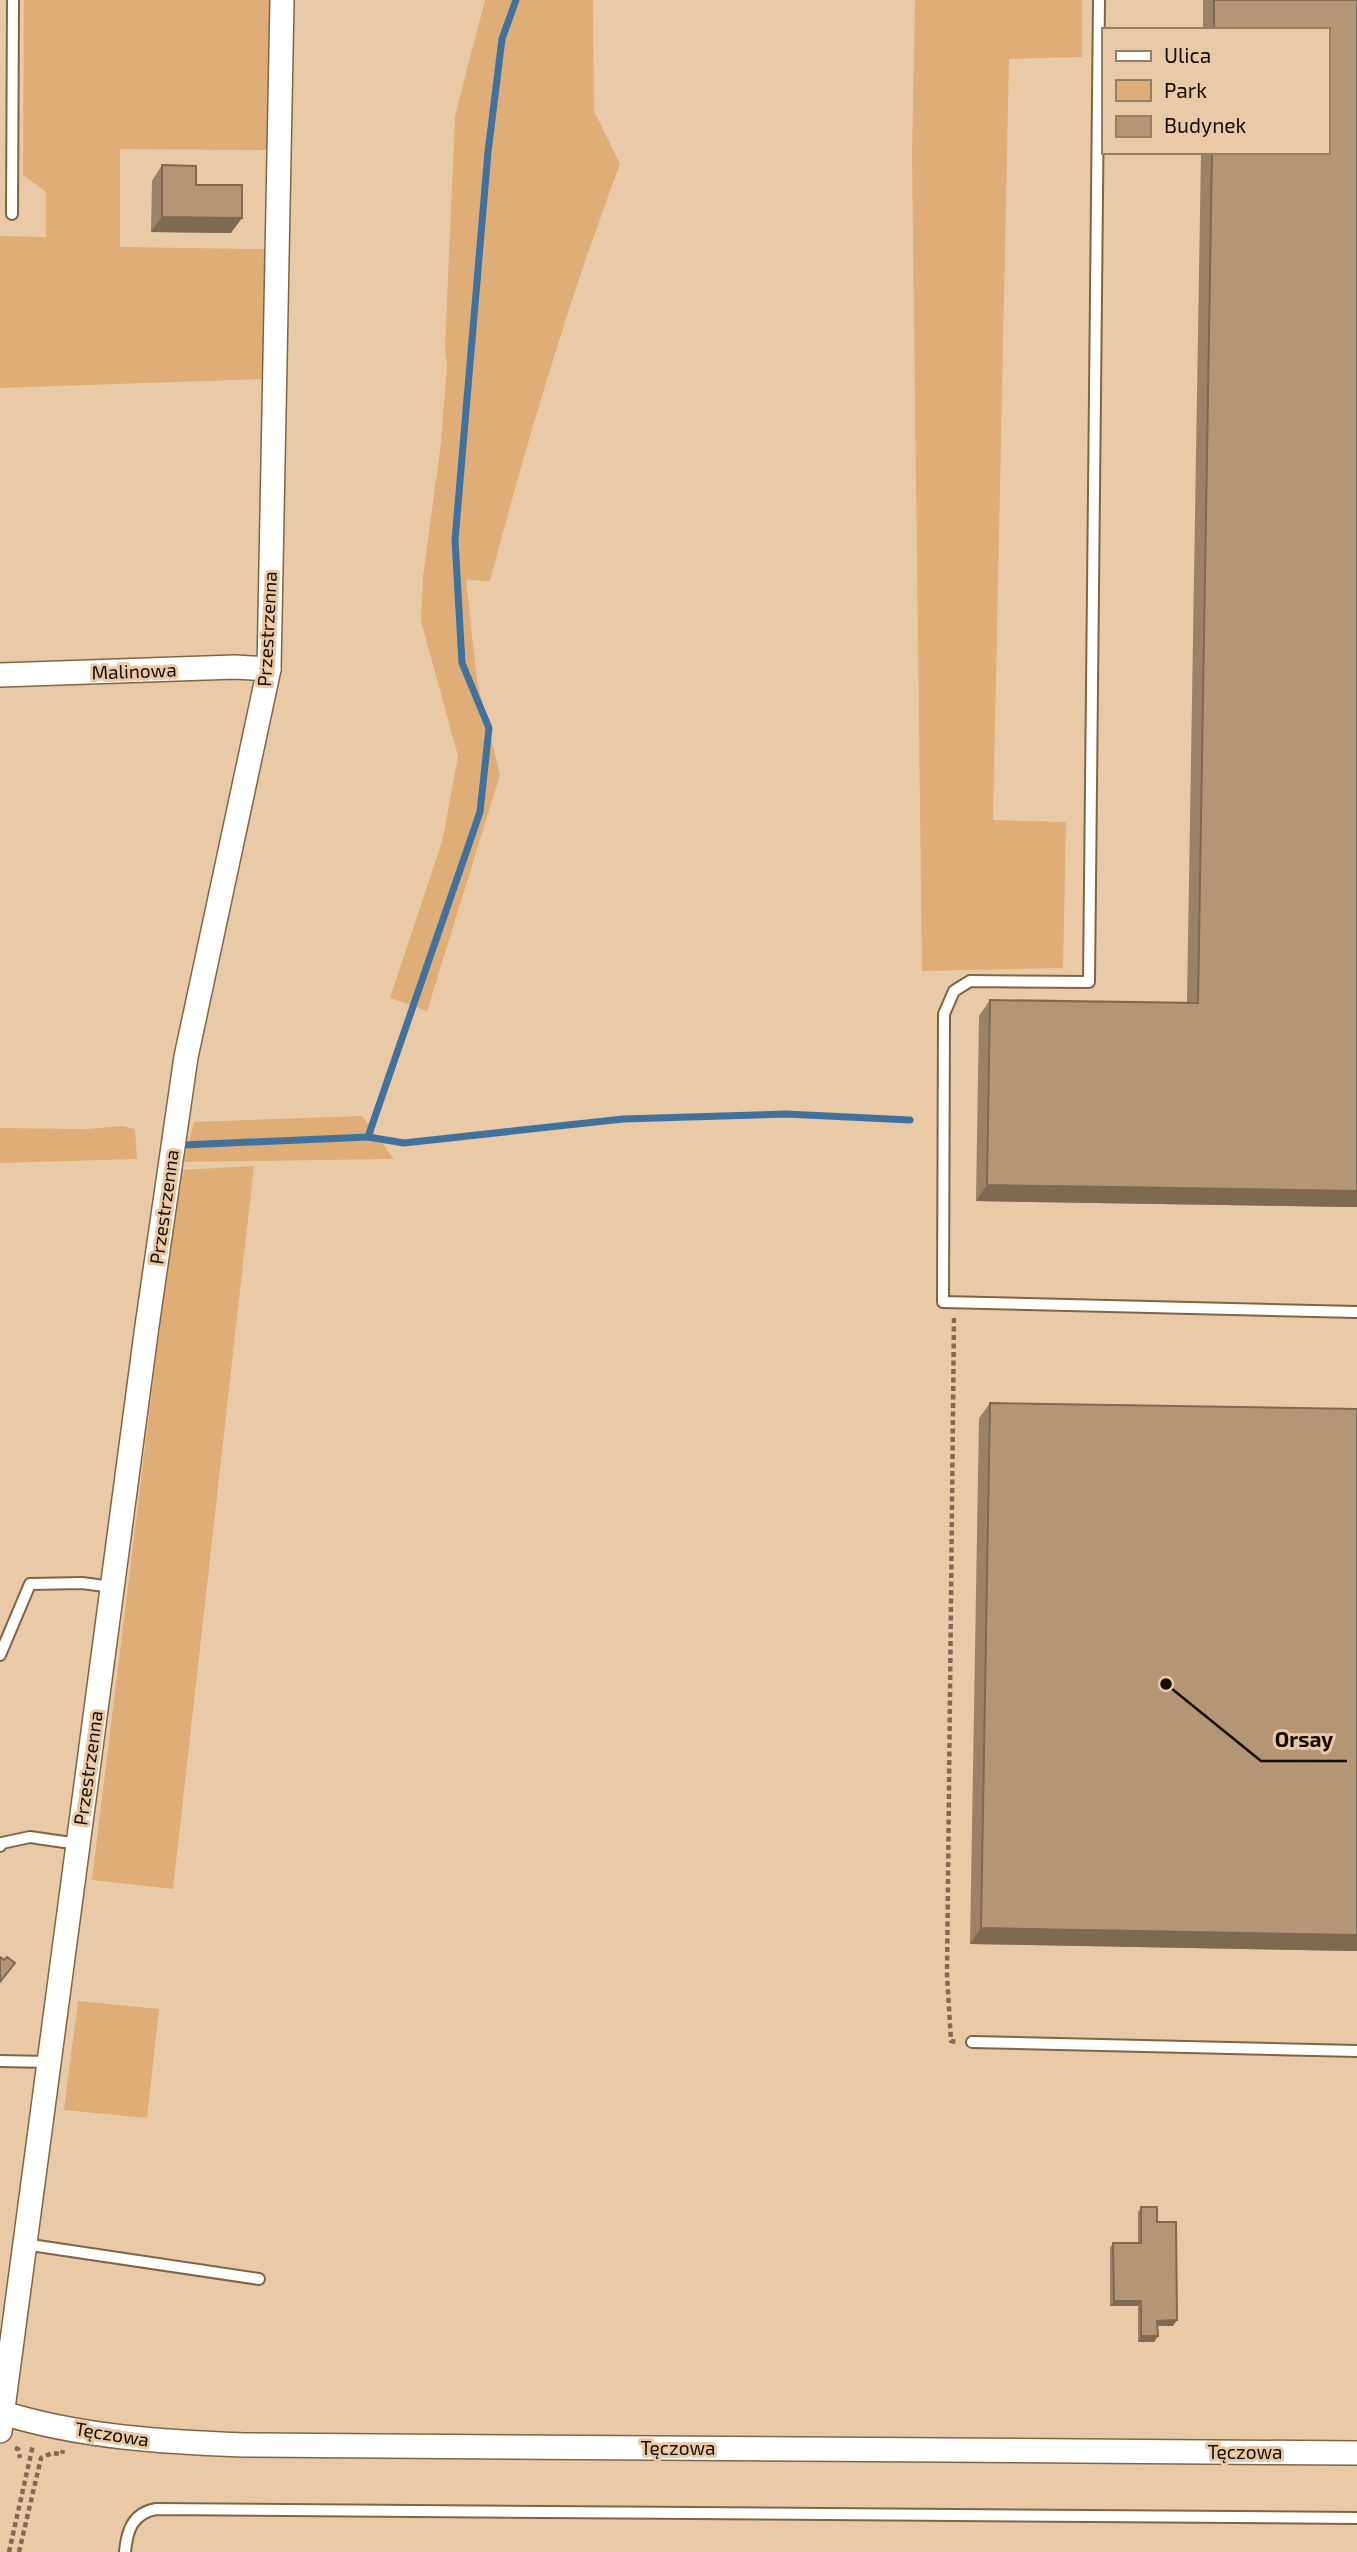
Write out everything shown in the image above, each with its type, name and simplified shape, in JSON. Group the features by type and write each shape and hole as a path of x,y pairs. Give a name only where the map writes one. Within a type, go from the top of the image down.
{"street":[{"name":"Przestrzenna","path":"3,2426 24,2244 186,1056 269,669 282,0"},
{"name":"Malinowa","path":"0,675 235,667 269,669"},
{"name":"Tęczowa","path":"3,2426 44,2423 148,2440 232,2444 1357,2453"}],"lane":[{"path":"12,214 13,0"},
{"path":"1099,0 1089,982 970,981 954,991 944,1014 943,1302 1357,1312"},
{"path":"0,1655 30,1584 82,1583 112,1587"},
{"path":"0,1846 2,1843 30,1837 78,1844"},
{"path":"972,2042 1357,2051"},
{"path":"0,2060 49,2062"},
{"path":"24,2244 259,2279"},
{"path":"125,2552 129,2528 136,2517 156,2509 1357,2518"}],"path":[{"path":"954,1303 947,1975 951,2041 972,2042"},
{"path":"3,2426 18,2449 20,2458"},
{"path":"19,2552 41,2458 52,2453 62,2455 65,2440"},
{"path":"9,2552 33,2445"}],"green space":[{"path":"24,0 270,0 268,150 120,149 120,247 265,249 263,379 0,388 0,236 46,237 46,192 23,175"},
{"path":"485,0 593,0 594,111 620,164 550,371 490,581 466,580 477,681 500,775 427,1011 390,998 443,838 458,756 421,621 423,576 441,443 447,365 445,349 455,116"},
{"path":"915,0 1082,0 1082,57 1009,59 993,820 1066,822 1063,968 922,971 912,156"},
{"path":"362,1116 394,1159 183,1162 194,1122"},
{"path":"123,1126 135,1129 137,1159 0,1163 0,1128 87,1129"},
{"path":"254,1166 173,1889 92,1880 179,1170"},
{"path":"78,2001 159,2009 147,2118 64,2110"}],"building":[{"path":"1214,0 1357,0 1357,1191 987,1185 990,1000 1198,1003 1212,154 1329,154 1329,28 1214,28"},
{"path":"162,165 196,166 196,185 242,185 242,218 162,217"},
{"path":"990,1403 1357,1409 1357,1935 981,1928"},
{"path":"0,1957 4,1960 7,1957 15,1963 0,1982"},
{"path":"1141,2207 1157,2207 1157,2222 1176,2222 1177,2320 1157,2321 1158,2336 1141,2336 1141,2301 1114,2301 1113,2243 1141,2243"}],"waterway":[{"path":"183,1145 368,1137 480,812 489,728 462,663 455,540 488,152 502,39 516,0"},
{"path":"368,1137 404,1143 623,1119 786,1114 910,1120"}],"place":[{"name":"Orsay","path":"1166,1684"}]}
